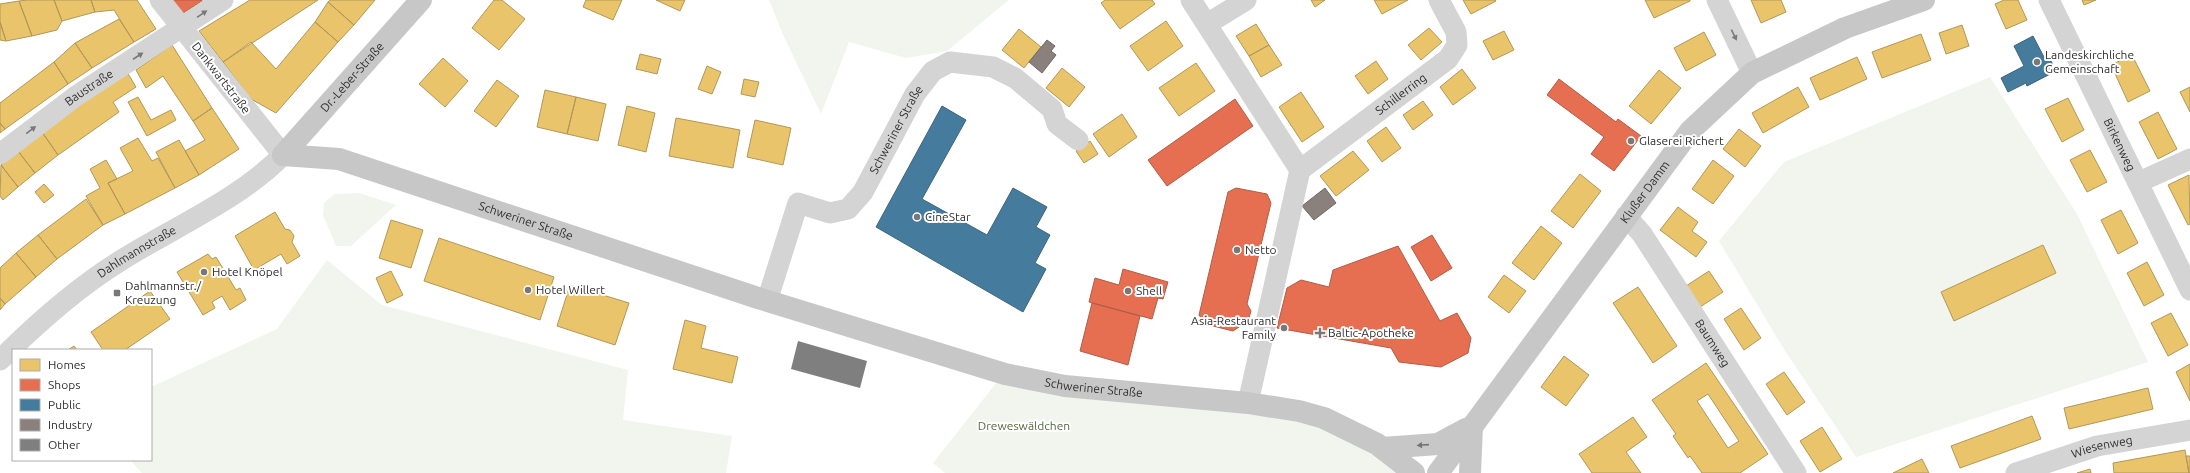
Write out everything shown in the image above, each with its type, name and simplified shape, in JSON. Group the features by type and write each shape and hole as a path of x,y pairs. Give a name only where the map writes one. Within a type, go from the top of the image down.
{"main road":[{"name":"Dr.-Leber-Straße","path":"283,155 421,0"},
{"name":"Klußer Damm","path":"1438,473 1690,131 1752,73 1845,28 1924,0"},
{"name":"Schweriner Straße","path":"283,155 339,158 505,216 767,301 1005,374 1064,386 1248,403 1299,411 1324,418 1351,430 1382,448 1414,473"},
{"path":"1382,448 1438,444 1472,426"},
{"path":"1470,473 1472,426"}],"street":[{"name":"Dankwartstraße","path":"160,0 283,155"},
{"name":"Baustraße","path":"0,154 76,96 223,0"},
{"path":"1191,0 1300,170 1248,403"},
{"path":"1207,24 1246,0"},
{"name":"Schillerring","path":"1300,170 1448,59 1457,45 1456,32 1438,0"},
{"path":"1717,0 1752,73"},
{"name":"Birkenweg","path":"2049,0 2139,182 2190,290"},
{"name":"Schweriner Straße","path":"767,301 798,203 830,213 848,209 863,192 914,94 933,71 950,62 993,67 1015,78 1052,109 1057,124 1078,140"},
{"name":"Dahlmannstraße","path":"0,360 31,329 74,292 119,261 250,183 283,155"},
{"path":"2139,182 2190,160"},
{"name":"Baumweg","path":"1626,216 1642,234 1796,473"},
{"name":"Wiesenweg","path":"2016,473 2098,446 2190,430"}],"green space":[{"path":"769,0 1009,0 947,51 906,58 849,42 821,114 784,37"},
{"path":"1990,77 2077,214 2148,362 1856,457 1785,351 1719,241 1784,162"},
{"path":"359,193 396,205 351,246 336,246 323,215 324,203 334,194"},
{"path":"327,260 382,305 628,370 623,420 732,436 726,473 142,473 131,461 152,461 152,387 277,329"},
{"name":"Dreweswäldchen","path":"1004,373 1299,411 1414,473 945,473 933,463"}],"building: Homes":[{"path":"54,0 62,21 57,30 32,36 19,1"},
{"path":"54,0 91,0 95,12 62,21"},
{"path":"91,0 137,0 156,29 134,42 114,10 95,12"},
{"path":"250,0 318,0 223,62 199,31"},
{"path":"330,0 375,0 354,25 328,2"},
{"path":"494,0 502,0 525,19 499,50 472,28"},
{"path":"586,0 622,0 613,20 583,7"},
{"path":"656,0 685,0 680,11"},
{"path":"1105,0 1152,0 1155,4 1120,29 1101,3"},
{"path":"1311,0 1325,0 1315,7"},
{"path":"1374,0 1408,0 1382,14"},
{"path":"1463,0 1495,0 1496,1 1471,14"},
{"path":"1645,0 1690,0 1690,1 1654,18"},
{"path":"1751,0 1781,0 1786,12 1761,23"},
{"path":"2004,0 2018,0 2027,20 2006,29 1995,4"},
{"path":"2082,0 2096,0 2084,5"},
{"path":"19,1 32,36 6,41 0,22 0,4"},
{"path":"328,2 354,25 338,42 315,22"},
{"path":"119,19 134,42 92,68 75,43"},
{"path":"1166,21 1183,46 1148,71 1130,46"},
{"path":"0,22 6,41 0,40"},
{"path":"315,22 338,42 276,113 251,99 223,62 251,42 276,69"},
{"path":"1256,24 1269,45 1249,56 1236,36"},
{"path":"1962,25 1969,46 1946,54 1939,33"},
{"path":"1429,28 1442,42 1421,60 1408,45"},
{"path":"1019,29 1041,47 1024,68 1002,50"},
{"path":"1504,31 1514,50 1493,60 1483,41"},
{"path":"1704,32 1716,55 1686,71 1674,48"},
{"path":"1921,34 1931,60 1882,78 1872,52"},
{"path":"75,43 92,68 68,84 54,62"},
{"path":"172,45 212,108 193,121 163,76 146,88 136,70"},
{"path":"1269,45 1282,65 1261,77 1249,56"},
{"path":"640,54 661,59 657,74 636,69"},
{"path":"2132,55 2150,91 2128,102 2111,65"},
{"path":"1857,57 1867,79 1820,100 1810,78"},
{"path":"443,58 468,81 445,107 419,84"},
{"path":"1376,61 1388,79 1368,94 1355,76"},
{"path":"54,62 68,84 5,129 0,123 0,103"},
{"path":"1196,63 1215,91 1179,116 1159,88"},
{"path":"707,66 721,72 712,94 698,89"},
{"path":"1062,68 1085,87 1069,107 1046,88"},
{"path":"1462,69 1476,88 1453,105 1440,87"},
{"path":"1659,70 1681,88 1651,124 1629,106"},
{"path":"127,72 136,87 113,102 119,112 58,155 42,132"},
{"path":"744,79 759,82 755,97 741,94"},
{"path":"497,80 519,96 496,127 474,111"},
{"path":"1798,87 1809,107 1763,133 1752,113"},
{"path":"2190,87 2190,112 2180,92"},
{"path":"545,90 576,97 567,134 537,127"},
{"path":"1301,92 1324,127 1302,142 1279,107"},
{"path":"138,97 151,120 171,110 176,120 147,136 128,102"},
{"path":"576,97 606,104 598,141 567,134"},
{"path":"2068,98 2084,130 2062,142 2045,109"},
{"path":"1423,101 1433,115 1413,130 1403,115"},
{"path":"627,106 655,113 646,152 618,145"},
{"path":"212,108 239,149 199,175 185,151 205,140 193,121"},
{"path":"2158,112 2177,149 2158,159 2139,122"},
{"path":"1122,114 1137,137 1109,157 1093,134"},
{"path":"676,118 740,130 733,168 669,156"},
{"path":"755,120 791,128 783,165 747,157"},
{"path":"0,123 5,129 0,133"},
{"path":"1386,127 1401,148 1382,162 1367,141"},
{"path":"1739,129 1761,146 1745,167 1723,149"},
{"path":"42,132 58,155 35,173 18,151"},
{"path":"138,138 152,161 158,158 175,188 125,214 108,183 133,171 120,148"},
{"path":"179,140 199,175 175,188 156,152"},
{"path":"1090,141 1098,154 1084,163 1076,151"},
{"path":"2090,150 2107,182 2087,192 2070,160"},
{"path":"18,151 35,173 18,187 1,165"},
{"path":"1353,151 1369,170 1336,196 1320,176"},
{"path":"106,160 117,179 108,183 125,214 103,225 86,196 100,188 90,169"},
{"path":"1713,160 1734,176 1713,204 1692,189"},
{"path":"1,165 18,187 3,200 0,196"},
{"path":"1580,174 1601,191 1573,228 1551,211"},
{"path":"2189,175 2190,224 2188,225 2168,185"},
{"path":"44,184 54,195 44,203 35,192"},
{"path":"86,199 103,225 57,259 38,235"},
{"path":"1678,207 1698,222 1692,231 1707,242 1696,257 1660,230"},
{"path":"2121,210 2138,243 2118,254 2101,220"},
{"path":"275,212 285,229 290,230 294,236 292,242 300,256 287,264 281,254 254,270 235,236"},
{"path":"391,220 423,230 411,268 379,258"},
{"path":"1541,226 1562,243 1534,280 1512,263"},
{"path":"38,235 57,259 36,277 16,253"},
{"path":"439,238 554,277 540,320 424,281"},
{"path":"2043,245 2056,273 1954,321 1941,292"},
{"path":"16,253 36,277 5,304 0,298 0,268"},
{"path":"208,254 212,259 216,257 236,290 240,288 246,300 230,310 222,296 212,302 215,308 203,315 177,272"},
{"path":"2147,262 2164,295 2144,306 2127,273"},
{"path":"391,271 403,295 387,303 376,278"},
{"path":"1709,271 1723,292 1700,307 1686,286"},
{"path":"1504,275 1526,291 1509,313 1488,297"},
{"path":"570,285 629,303 615,345 557,326"},
{"path":"1638,287 1677,346 1653,363 1613,303"},
{"path":"150,291 170,319 126,349 102,349 91,332"},
{"path":"0,298 5,304 0,310"},
{"path":"1741,308 1761,338 1744,350 1724,319"},
{"path":"2171,313 2188,345 2168,356 2151,323"},
{"path":"685,320 706,326 701,348 738,357 732,383 673,369"},
{"path":"74,346 76,349 70,349"},
{"path":"1564,356 1589,375 1566,406 1541,387"},
{"path":"1706,363 1768,454 1740,473 1702,473 1690,456 1688,458 1673,436 1676,434 1652,400","holes":["1708,394 1739,441 1728,448 1697,401"]},
{"path":"2190,364 2190,401 2176,372"},
{"path":"1784,372 1805,402 1787,415 1766,384"},
{"path":"2148,388 2153,409 2069,429 2064,408"},
{"path":"2032,416 2041,439 1960,468 1951,446"},
{"path":"1633,417 1647,437 1626,452 1641,473 1592,473 1579,454"},
{"path":"1822,427 1842,459 1820,472 1800,441"},
{"path":"2185,450 2189,473 2114,473 2113,463"},
{"path":"2186,456 2190,456 2190,473 2189,473"},
{"path":"1922,459 1929,473 1893,473"},
{"path":"2090,469 2091,473 2077,473"}],"building: Shops":[{"path":"172,0 202,0 202,1 182,14"},
{"path":"1559,79 1616,122 1618,119 1641,136 1614,171 1591,154 1604,137 1547,95"},
{"path":"1235,99 1253,126 1167,186 1148,160"},
{"name":"Netto","path":"1236,188 1267,194 1271,203 1247,304 1251,311 1248,321 1233,331 1205,324 1199,315 1228,192"},
{"path":"1432,235 1452,268 1431,281 1411,247"},
{"path":"1398,246 1440,321 1457,313 1471,338 1468,353 1441,367 1399,362 1391,348 1277,328 1287,288 1301,280 1329,287 1333,270"},
{"name":"Shell","path":"1123,269 1168,282 1163,299 1158,298 1152,319 1089,302 1095,278 1119,285"},
{"path":"1092,303 1140,316 1128,365 1080,351"}],"building: Public":[{"name":"Landeskirchliche Gemeinschaft","path":"2033,36 2045,59 2049,57 2056,71 2027,86 2026,83 2008,92 2001,78 2024,66 2014,46"},
{"name":"CineStar","path":"942,106 966,120 922,199 987,235 1013,188 1047,207 1036,227 1050,235 1035,263 1046,269 1023,312 876,227"}],"building: Industry":[{"path":"1047,40 1055,46 1051,51 1056,55 1042,73 1029,62"},
{"path":"1325,188 1336,203 1314,220 1302,206"}],"building: Other":[{"path":"798,341 867,361 860,388 791,369"}],"place":[{"name":"Landeskirchliche Gemeinschaft","path":"2037,62"},
{"name":"Glaserei Richert","path":"1631,141"},
{"name":"CineStar","path":"917,217"},
{"name":"Netto","path":"1237,250"},
{"name":"Hotel Knöpel","path":"204,272"},
{"name":"Hotel Willert","path":"528,290"},
{"name":"Shell","path":"1128,291"},
{"name":"Dahlmannstr./ Kreuzung","path":"117,293"},
{"name":"Asia-Restaurant Family","path":"1284,328"},
{"name":"Baltic-Apotheke","path":"1320,333"}]}
